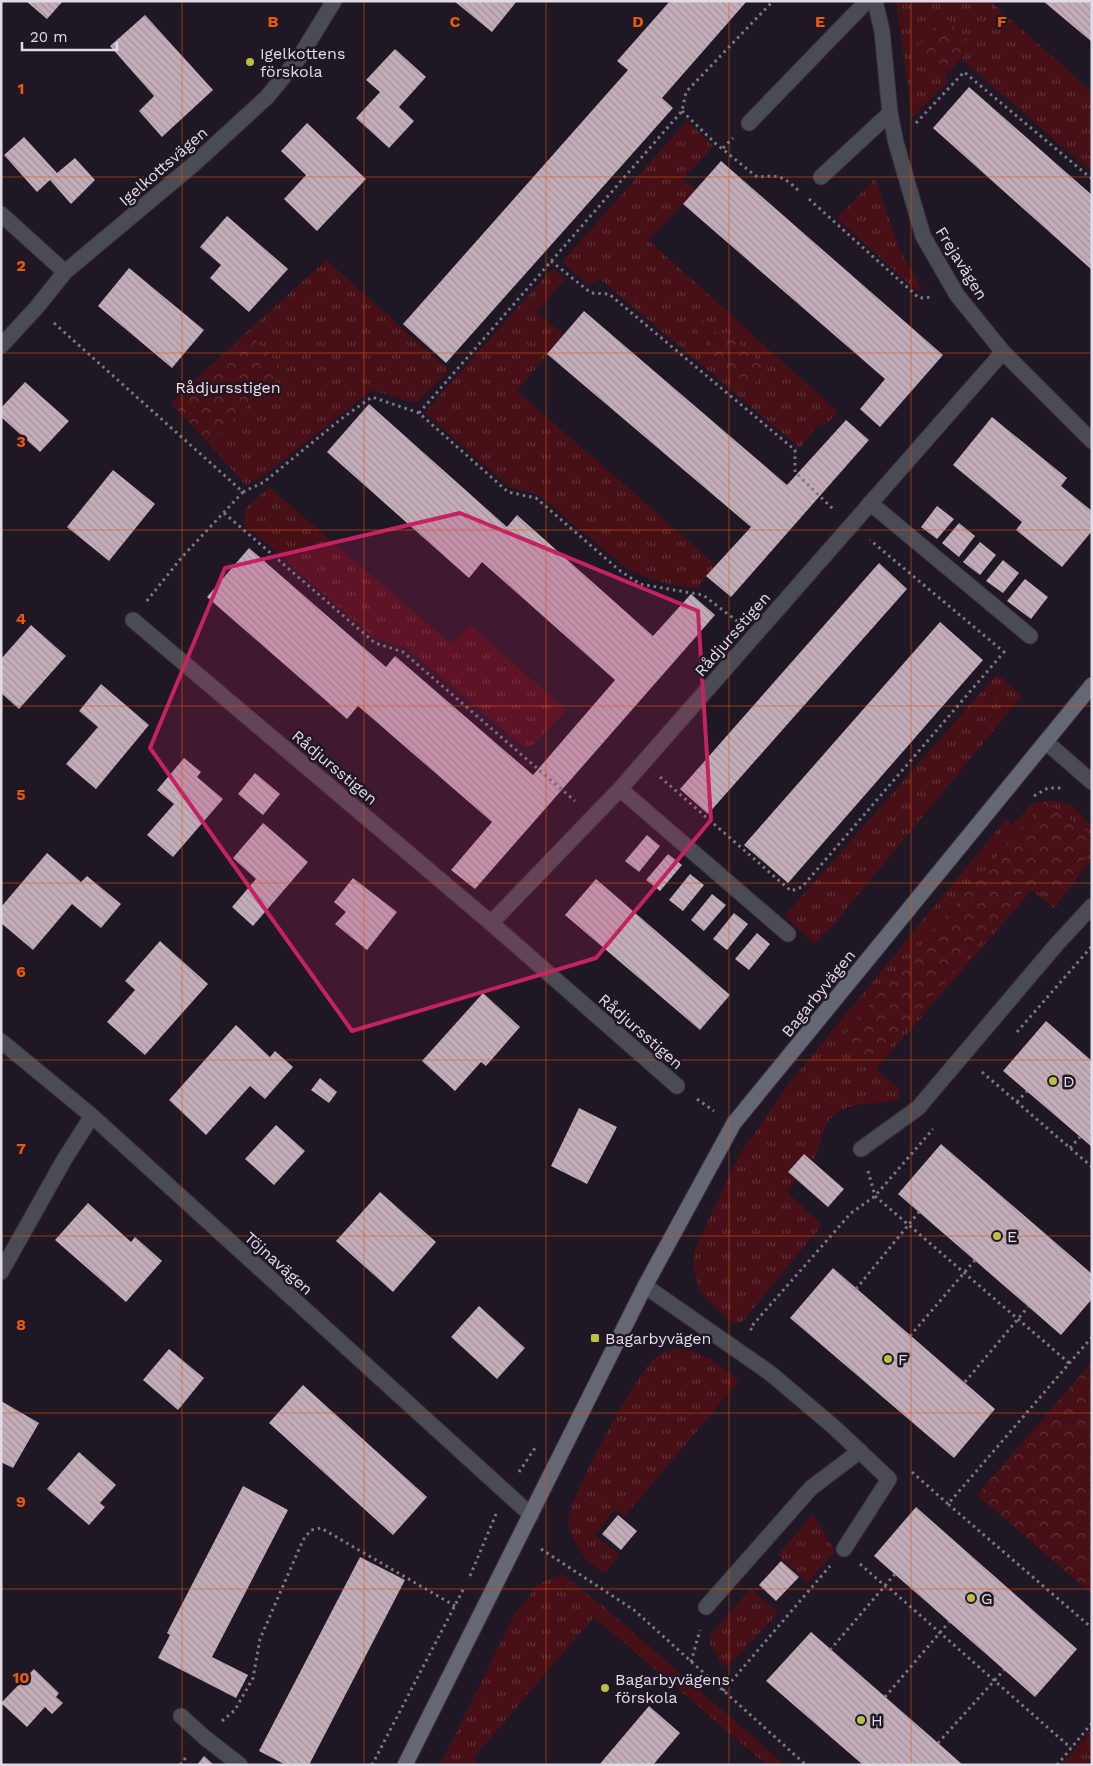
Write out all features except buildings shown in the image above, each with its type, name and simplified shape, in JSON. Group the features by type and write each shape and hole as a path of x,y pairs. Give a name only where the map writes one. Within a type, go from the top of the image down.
{"street":[{"name":"Igelkottsvägen","path":"1,346 66,272 194,164 267,97 299,58 334,1"},
{"path":"749,123 867,1"},
{"name":"Frejavägen","path":"875,1 882,31 890,113 896,143 923,236 957,295 1003,352 1092,441"},
{"path":"821,178 890,113"},
{"path":"1,214 66,272"},
{"name":"Rådjursstigen","path":"491,923 620,789 1003,352"},
{"path":"870,503 1030,636"},
{"name":"Rådjursstigen","path":"133,620 491,923 677,1086"},
{"name":"Bagarbyvägen","path":"406,1765 645,1286 734,1123 1092,685"},
{"path":"1046,742 1092,782"},
{"path":"620,789 788,934"},
{"path":"861,1149 918,1108 1056,945 1092,906"},
{"name":"Töjnavägen","path":"1,1041 92,1116 531,1515"},
{"path":"1,1272 64,1160 92,1116"},
{"path":"645,1286 770,1373 836,1428 889,1479 844,1549"},
{"path":"706,1607 811,1488 860,1451"},
{"path":"181,1716 240,1765"}],"path":[{"path":"419,413 682,111 686,92 773,1"},
{"path":"896,143 964,72 1092,179"},
{"path":"682,111 715,143 757,177 784,177 919,298 957,295"},
{"path":"552,261 591,293 609,294 795,450 795,472 826,502"},
{"path":"37,307 243,492"},
{"path":"133,620 182,557 243,492 264,482 341,419 372,397 419,413 508,492 536,498 626,575 640,584 703,594 754,634"},
{"path":"224,513 376,643 404,652 567,794"},
{"path":"642,762 791,891 802,887 1004,652 851,525"},
{"path":"1029,799 1048,788 1070,788"},
{"path":"1014,1036 1091,948"},
{"path":"976,1080 988,1065"},
{"path":"982,1072 1092,1167"},
{"path":"677,1086 734,1123"},
{"path":"1017,1102 1027,1091"},
{"path":"756,1334 750,1328 851,1213 875,1196 938,1123"},
{"path":"1070,1148 1080,1137"},
{"path":"861,1149 875,1196 1069,1363"},
{"path":"856,1288 919,1212"},
{"path":"910,1336 975,1260"},
{"path":"965,1382 1028,1306"},
{"path":"948,1504 1092,1337"},
{"path":"909,1469 1092,1628"},
{"path":"204,1737 235,1710 253,1678 260,1639 303,1540 311,1530 321,1528 455,1606"},
{"path":"541,1549 634,1610 806,1765"},
{"path":"723,1691 844,1549 1071,1748"},
{"path":"830,1650 895,1574"},
{"path":"691,1662 706,1607"},
{"path":"885,1697 949,1622"},
{"path":"938,1743 1004,1670"},
{"path":"1056,1765 1092,1723"}],"highlighted area":[{"path":"460,513 698,611 711,820 596,958 352,1031 150,748 225,568"}],"green space":[{"path":"896,1 990,1 1092,92 1092,172 961,59 974,45 915,48 949,81 912,118"},
{"path":"945,17 974,45 944,77 915,48"},
{"path":"687,121 713,146 683,179 696,190 648,240 838,412 824,427 819,423 800,448 600,279 588,284 562,262"},
{"path":"875,178 900,251 922,289 917,291 837,218"},
{"path":"326,260 449,370 416,403 372,390 263,476 246,485 208,443 285,371 248,331"},
{"path":"552,269 565,278 536,313 564,334 517,391 716,565 697,588 662,582 629,570 541,497 535,493 511,488 427,415 426,411"},
{"path":"698,316 721,337 726,332 768,369 748,391 703,351 710,344 690,326"},
{"name":"Rådjursstigen","path":"248,331 285,371 208,443 171,403"},
{"path":"269,487 451,644 470,625 566,710 534,744 527,746 520,744 407,648 372,636 244,524 245,509"},
{"path":"997,674 1022,696 833,925 814,944 785,916"},
{"path":"1052,800 1071,805 1092,826 1092,859 1054,908 1032,890 876,1069 899,1088 900,1098 887,1102 846,1108 830,1119 812,1162 786,1191 822,1225 742,1322 735,1324 714,1307 703,1295 698,1286 693,1267 695,1249 739,1155 791,1081 1006,819 1012,824 1034,803"},
{"path":"1045,801 1092,835 1092,849 1053,901 1031,883 871,1068 839,1040"},
{"path":"684,1348 711,1359 739,1381 625,1516 615,1509 595,1536 619,1554 605,1573 589,1562 576,1543 568,1526 571,1509 590,1465 618,1412 644,1371 660,1354"},
{"path":"1092,1362 1092,1594 977,1495"},
{"path":"813,1514 835,1551 808,1583 778,1555"},
{"path":"562,1574 605,1608 785,1765 767,1765 594,1617 473,1758 480,1765 440,1765 514,1616 537,1585"},
{"path":"751,1588 778,1613 728,1666 722,1664 710,1644 710,1636"},
{"path":"1092,1729 1092,1765 1061,1765"}],"place":[{"name":"Igelkottens förskola","path":"250,62"},
{"name":"D","path":"1053,1081"},
{"name":"E","path":"997,1236"},
{"name":"Bagarbyvägen","path":"595,1338"},
{"name":"F","path":"888,1359"},
{"name":"G","path":"971,1598"},
{"name":"Bagarbyvägens förskola","path":"605,1688"},
{"name":"H","path":"861,1720"}]}
